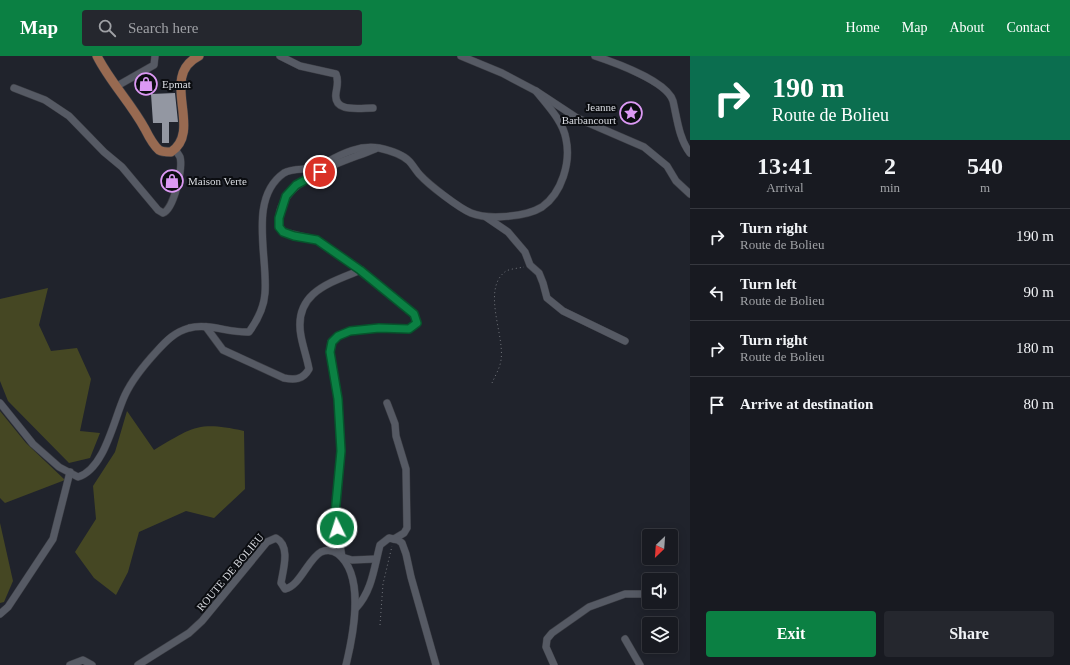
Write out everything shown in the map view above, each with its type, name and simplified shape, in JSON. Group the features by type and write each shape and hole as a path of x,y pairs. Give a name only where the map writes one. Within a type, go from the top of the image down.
{"main road":[{"path":"97,56 105,72 135,110 158,150 165,152 171,152 180,142 184,126 180,86 183,71 191,60 199,56"}],"street":[{"path":"117,86 154,65 155,56"},
{"path":"280,56 300,66 336,74 339,79 335,98 342,108 373,108"},
{"path":"461,56 502,73 536,90 577,118 644,147 667,166 676,181 690,194"},
{"path":"594,56 615,63 642,76 669,94 673,100 680,132 690,153"},
{"path":"14,88 46,100 69,116 104,152 122,167 158,210 163,213 167,212 170,207 177,186 180,157 175,149"},
{"path":"0,403 33,444 59,467 78,477 85,475 103,451 125,394 137,374 173,334 190,328 206,327 237,333 249,332 254,325 265,294 262,217 267,191 275,180 286,172 315,168 343,154 360,148 378,148 398,154 408,160 421,176 446,197 471,213 486,216 506,216 541,207 552,198 563,178 568,157 566,138 557,118 536,90"},
{"path":"346,665 353,634 356,608 351,570 342,557 335,514 341,451 338,399 330,352 332,342 338,336 350,331 379,328 409,329 417,323 414,314 360,270 317,240 283,232 279,227 279,218 286,196 296,185 340,163 378,148"},
{"path":"486,216 508,232 525,252 530,265 539,273 547,298 563,311 625,341"},
{"path":"206,327 223,350 284,378 294,380 301,378 309,369 301,335 301,318 310,295 327,284 360,270"},
{"path":"387,403 406,469 407,484 407,528 404,533 394,539"},
{"path":"0,614 12,602 53,539 70,472"},
{"name":"ROUTE DE BOLIEU","path":"138,665 190,633 202,621 256,554 273,538 280,540 284,551 284,566 281,584 286,589 292,586 316,555 323,551 330,550 342,557"},
{"path":"356,608 363,600 370,587 380,545 389,538 402,543 436,665"},
{"path":"342,557 357,560 376,559"},
{"path":"554,665 546,647 547,639 552,633 589,607 625,594 642,594"},
{"path":"625,639 640,665"},
{"path":"70,665 83,660 92,665"}],"path":[{"path":"492,383 501,360 501,341 495,310 496,283 506,271 530,265"},
{"path":"380,625 383,584 394,539"}],"green space":[{"path":"48,288 39,325 51,351 77,348 91,379 80,431 100,433 90,458 69,463 8,401 0,381 0,299"},
{"path":"0,411 26,443 65,480 5,503 0,498"},
{"path":"127,411 154,450 187,431 196,428 216,427 244,431 245,489 214,518 186,511 139,532 128,572 116,595 94,578 75,552 96,519 93,486 115,452"},
{"path":"0,523 13,581 4,602 0,603"}],"building":[{"path":"175,93 178,122 169,122 169,143 162,143 162,123 153,123 151,94"}],"place":[{"name":"Epmat","path":"146,84"},
{"name":"Jeanne Barbancourt","path":"631,113"},
{"name":"Maison Verte","path":"172,181"}],"route":[{"path":"320,172 296,185 286,196 279,218 279,227 283,232 294,236 317,240 360,270 414,314 417,323 409,329 379,328 350,331 338,336 332,342 330,352 338,399 341,451 335,514 337,528"}]}
